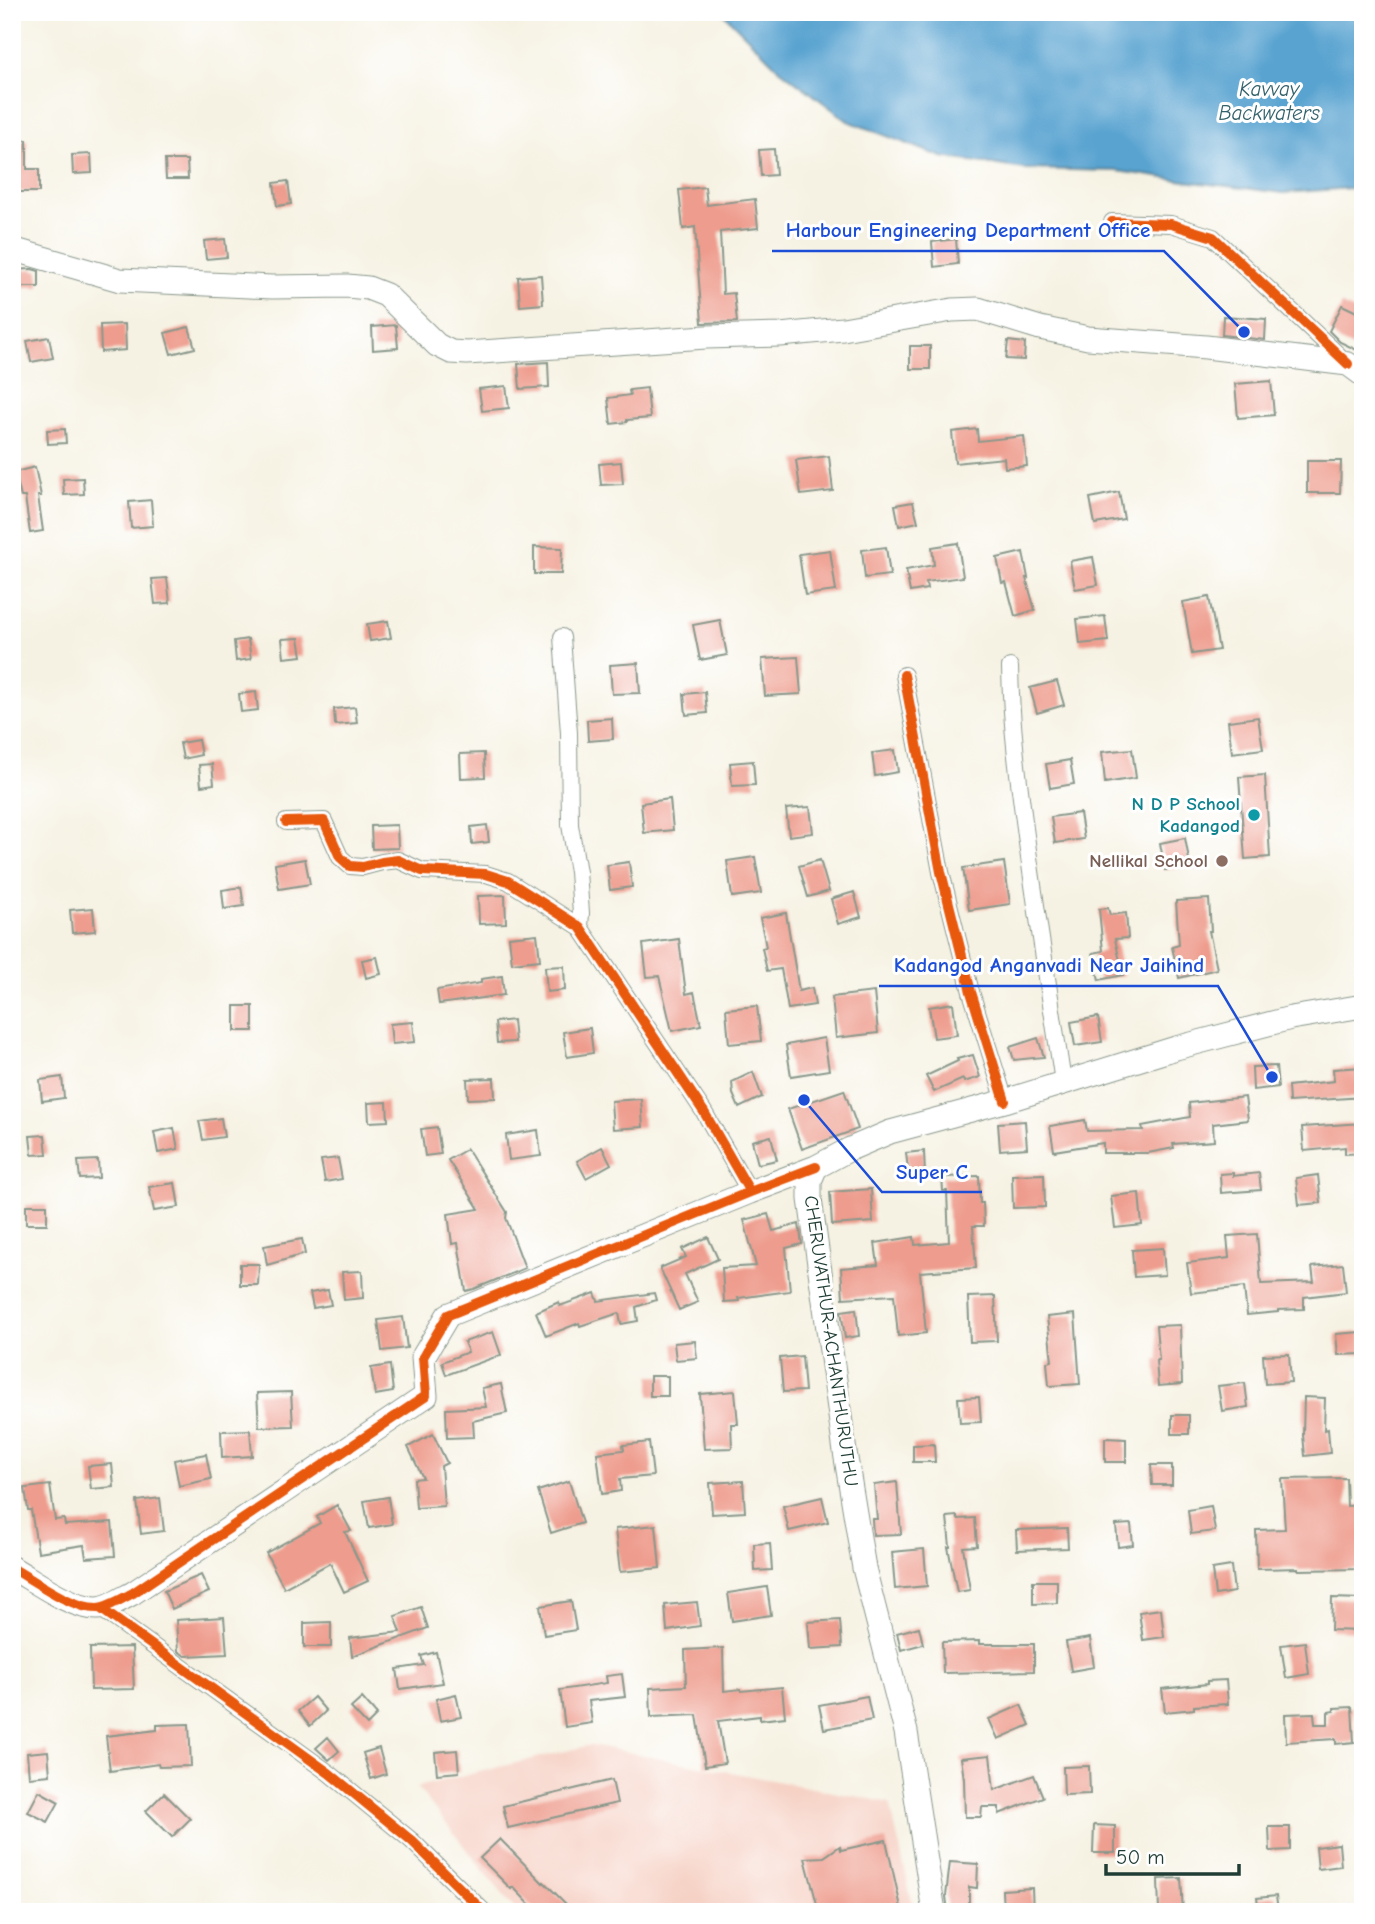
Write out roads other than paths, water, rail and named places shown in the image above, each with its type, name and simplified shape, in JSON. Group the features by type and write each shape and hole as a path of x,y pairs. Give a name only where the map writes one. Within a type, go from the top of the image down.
{"main road":[{"path":"12,248 120,280 368,288 386,295 437,345 452,352 780,335 843,329 952,310 978,309 1088,338 1206,347 1355,369"},
{"name":"CHERUVATHUR-ACHANTHURUTHU","path":"934,1912 906,1732 864,1567 845,1452 810,1199 810,1181 816,1167 849,1149 890,1132 1005,1101 1176,1048 1291,1018 1363,1006"},
{"path":"12,1569 82,1605 100,1608 133,1593 426,1396 422,1357 448,1315 816,1167"}],"street":[{"path":"1112,222 1171,223 1213,237 1355,369"},
{"path":"562,637 569,733 570,825 578,872 579,927"},
{"path":"1010,667 1011,711 1020,795 1063,1082"},
{"path":"904,675 941,872 971,992 1005,1101"},
{"path":"286,822 324,821 340,857 350,866 363,867 398,860 422,871 486,874 508,881 579,927 704,1112 750,1192"},
{"path":"100,1608 329,1773 412,1842 484,1912"}],"water":[{"name":"Kavvay Backwaters","path":"722,12 1363,12 1363,187 1284,193 1117,171 1025,169 942,157 848,121 778,68"}],"place":[{"name":"Harbour Engineering Department Office","path":"1244,332"},
{"name":"N D P School Kadangod","path":"1254,815"},
{"name":"Nellikal School","path":"1222,861"},
{"name":"Kadangod Anganvadi Near Jaihind","path":"1272,1077"},
{"name":"Super C","path":"804,1100"}]}
